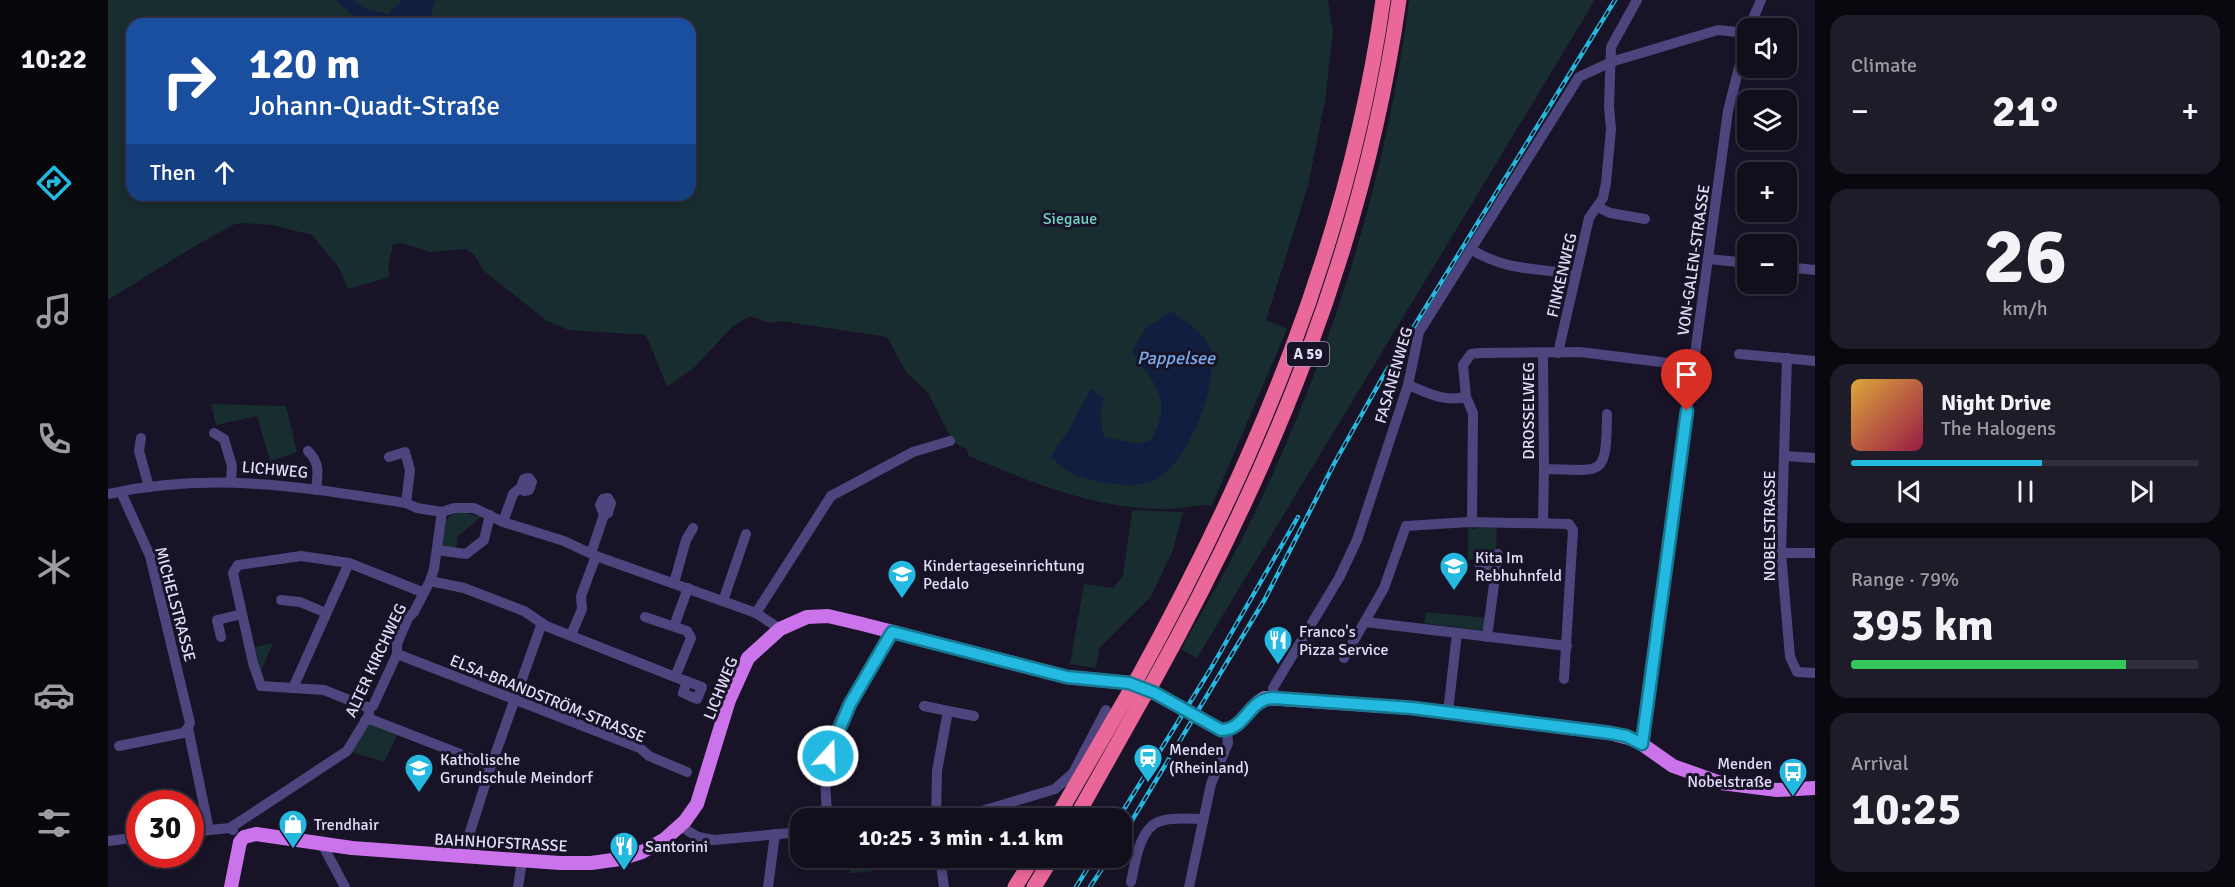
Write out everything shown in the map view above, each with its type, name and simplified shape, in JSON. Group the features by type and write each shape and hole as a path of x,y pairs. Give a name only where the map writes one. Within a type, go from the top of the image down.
{"highway":[{"name":"A 59","path":"1080,808 1216,529 1272,403 1302,326 1348,176 1364,105 1383,0"},
{"name":"A 59","path":"1063,808 1141,687 1230,537 1304,368 1356,204 1384,90 1399,0"},
{"path":"1015,887 1027,868"},
{"path":"1034,887 1046,868"}],"main road":[{"path":"780,629 807,617 828,616 1067,677 1114,680 1155,693 1213,728 1227,730 1236,727 1256,703 1273,698 1448,712 1618,734 1642,744 1673,766 1721,783 1777,790 1815,788"},
{"name":"LICHWEG","path":"680,826 697,804 741,672 756,649 780,629"},
{"name":"BAHNHOFSTRASSE","path":"244,837 256,834 322,844 462,857 591,863 621,859 649,849 680,826"},
{"path":"231,887 237,848 244,837"}],"street":[{"path":"1611,62 1611,47 1637,0"},
{"name":"VON-GALEN-STRASSE","path":"1753,18 1761,0"},
{"name":"FASANENWEG","path":"1273,698 1273,688 1339,578 1357,540 1408,385 1419,332 1579,77 1611,62 1718,30 1737,31"},
{"name":"FINKENWEG","path":"1558,352 1589,218 1603,198 1610,156 1611,62"},
{"name":"VON-GALEN-STRASSE","path":"1642,744 1728,111 1737,75"},
{"path":"1598,207 1610,213 1645,219"},
{"path":"1472,250 1498,264 1516,268 1548,269 1576,275"},
{"path":"1709,259 1737,262"},
{"path":"1797,268 1815,270"},
{"path":"1472,522 1473,413 1466,397 1463,365 1471,354 1580,352 1693,366"},
{"name":"DROSSELWEG","path":"1543,353 1543,522"},
{"path":"1739,354 1815,361"},
{"name":"NOBELSTRASSE","path":"1787,358 1782,553 1790,657 1797,672 1815,673"},
{"path":"1408,385 1436,398 1451,400 1466,397"},
{"name":"DROSSELWEG","path":"1544,469 1594,470 1601,465 1606,458 1607,414"},
{"name":"LICHWEG","path":"214,433 224,439 232,466 231,482"},
{"path":"141,438 139,451 150,487"},
{"path":"756,613 831,496 914,452 950,441"},
{"name":"LICHWEG","path":"308,451 315,459 318,468 316,489"},
{"path":"389,457 405,453 410,470 406,503"},
{"path":"1784,456 1815,458"},
{"name":"LICHWEG","path":"108,494 199,481 231,482 316,489 406,503 417,508 442,512 463,507 756,613 780,629"},
{"path":"503,522 513,494 521,487"},
{"name":"MICHELSTRASSE","path":"121,492 150,556 190,723 188,728 209,830"},
{"name":"ALTER KIRCHWEG","path":"230,828 346,751 365,721 369,708 373,706 397,654 397,644 408,618 414,612 422,592 430,581 442,512"},
{"path":"437,550 466,554 484,540 490,515"},
{"path":"571,635 582,609 581,596 604,515"},
{"path":"1344,658 1384,588 1406,526 1472,522 1569,524 1573,530 1564,679"},
{"path":"674,583 686,540 693,528"},
{"path":"723,601 746,534"},
{"path":"1782,553 1815,553"},
{"path":"1487,637 1498,554"},
{"path":"369,708 324,690 261,686 233,573 238,565 301,556 349,563 422,592"},
{"path":"293,688 349,563"},
{"path":"1479,564 1496,566"},
{"path":"430,581 464,588 524,611 542,623 687,681"},
{"path":"674,626 688,588"},
{"path":"281,600 300,602 326,614"},
{"path":"221,637 217,620 242,614"},
{"path":"645,617 687,631 691,638 675,677"},
{"path":"1365,622 1567,645"},
{"path":"462,857 491,766 542,623"},
{"path":"827,808 825,770 831,746 850,704 892,632"},
{"path":"1448,712 1457,633"},
{"name":"ELSA-BRANDSTRÖM-STRASSE","path":"397,654 640,748 649,756 687,772"},
{"path":"924,706 974,716"},
{"path":"992,808 1055,789 1072,773 1106,710"},
{"path":"936,808 936,771 948,711"},
{"path":"365,721 370,719 491,766"},
{"path":"119,746 183,733 188,728"},
{"path":"1189,887 1211,784 1228,743 1227,730"},
{"path":"1131,882 1138,848 1154,824 1165,820 1203,819"},
{"path":"680,826 698,837 714,840 790,833"},
{"path":"204,831 230,828 244,837"},
{"path":"768,887 775,834"},
{"path":"108,841 126,839"},
{"path":"322,844 345,887"},
{"path":"518,887 522,861"},
{"path":"941,868 944,887"}],"green space":[{"name":"Siegaue","path":"108,0 1328,0 1333,32 1325,101 1308,186 1266,320 1287,329 1212,505 1169,509 1136,508 1111,504 1063,492 1016,476 969,456 966,449 953,442 928,393 906,372 887,337 781,321 769,323 750,316 732,327 695,367 667,387 646,335 569,330 547,321 484,271 475,256 465,249 430,252 401,243 393,244 388,269 390,277 348,289 339,268 312,235 272,225 242,223 235,224 108,300"},
{"path":"1409,0 1595,0 1197,658 1181,649 1234,555 1271,477 1325,345 1348,278 1385,140 1399,70"},
{"path":"211,404 286,406 297,452 270,461 257,416 216,425"},
{"path":"1132,510 1183,512 1173,550 1150,598 1099,648 1096,668 1070,664 1084,584 1113,588 1123,576"},
{"path":"463,512 481,517 458,536 456,550 442,548 446,520 452,514"},
{"path":"1468,525 1472,529 1497,525 1496,551 1492,560 1468,560"},
{"path":"1426,612 1487,618 1485,631 1424,623"},
{"path":"273,643 260,674 254,647"},
{"path":"371,723 398,733 384,762 351,752 365,725"},
{"path":"851,868 871,868 871,872 850,873"}],"water":[{"path":"336,0 352,0 364,8 388,14 402,0 436,0 430,18 356,18"},
{"name":"Pappelsee","path":"1171,311 1194,327 1208,343 1212,364 1210,382 1198,422 1178,459 1166,473 1153,481 1134,485 1110,484 1066,470 1050,457 1069,429 1091,389 1104,398 1100,415 1104,437 1138,444 1151,440 1161,414 1159,393 1132,352 1146,328"}],"railway":[{"path":"1132,820 1265,599 1335,462 1381,380 1615,0"},
{"path":"1125,808 1210,670 1298,517"},
{"path":"1076,887 1088,868"},
{"path":"1090,887 1102,868"}],"place":[{"name":"Kita Im Rebhuhnfeld","path":"1454,592"},
{"name":"Kindertageseinrichtung Pedalo","path":"902,600"},
{"name":"Franco's Pizza Service","path":"1278,666"},
{"name":"Menden (Rheinland)","path":"1148,784"},
{"name":"Katholische Grundschule Meindorf","path":"419,794"},
{"name":"Menden Nobelstraße","path":"1793,798"},
{"name":"Trendhair","path":"293,850"},
{"name":"Santorini","path":"624,872"}],"route":[{"path":"828,756 837,729 892,632 1067,677 1129,683 1155,693 1213,728 1221,730 1236,727 1256,703 1265,698 1273,698 1448,712 1610,733 1626,736 1642,744 1687,411"}]}
